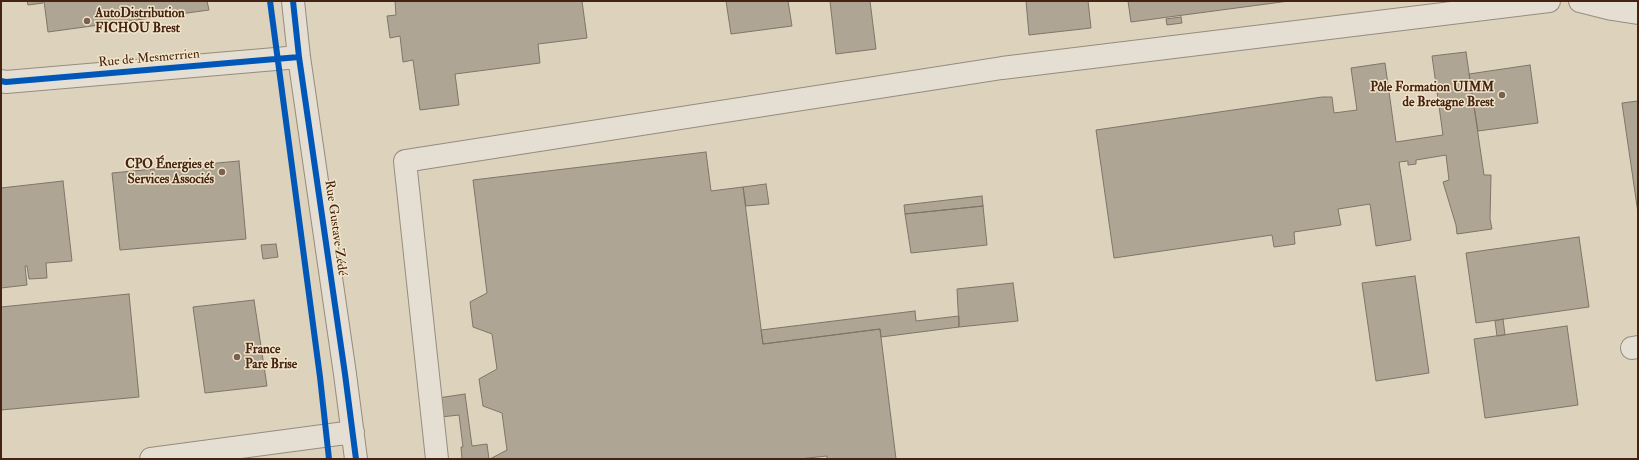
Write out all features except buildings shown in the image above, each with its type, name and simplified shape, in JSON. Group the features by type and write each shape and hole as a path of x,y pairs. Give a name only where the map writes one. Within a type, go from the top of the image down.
{"street":[{"name":"Rue Gustave Zédé","path":"293,1 356,459"},
{"path":"437,459 405,161 1002,68 1549,1"},
{"path":"1580,1 1612,9 1638,13"},
{"name":"Rue de Mesmerrien","path":"1,81 6,82 300,57"},
{"path":"151,459 352,432"}],"cycle path":[{"path":"270,1 320,377 329,459"},
{"path":"293,1 299,57 356,459"},
{"path":"1,81 6,82 299,57"}],"place":[{"name":"AutoDistribution FICHOU Brest","path":"87,21"},
{"name":"Pôle Formation UIMM de Bretagne Brest","path":"1502,95"},
{"name":"CPO Énergies et Services Associés","path":"222,172"},
{"name":"France Pare Brise","path":"237,357"}]}
